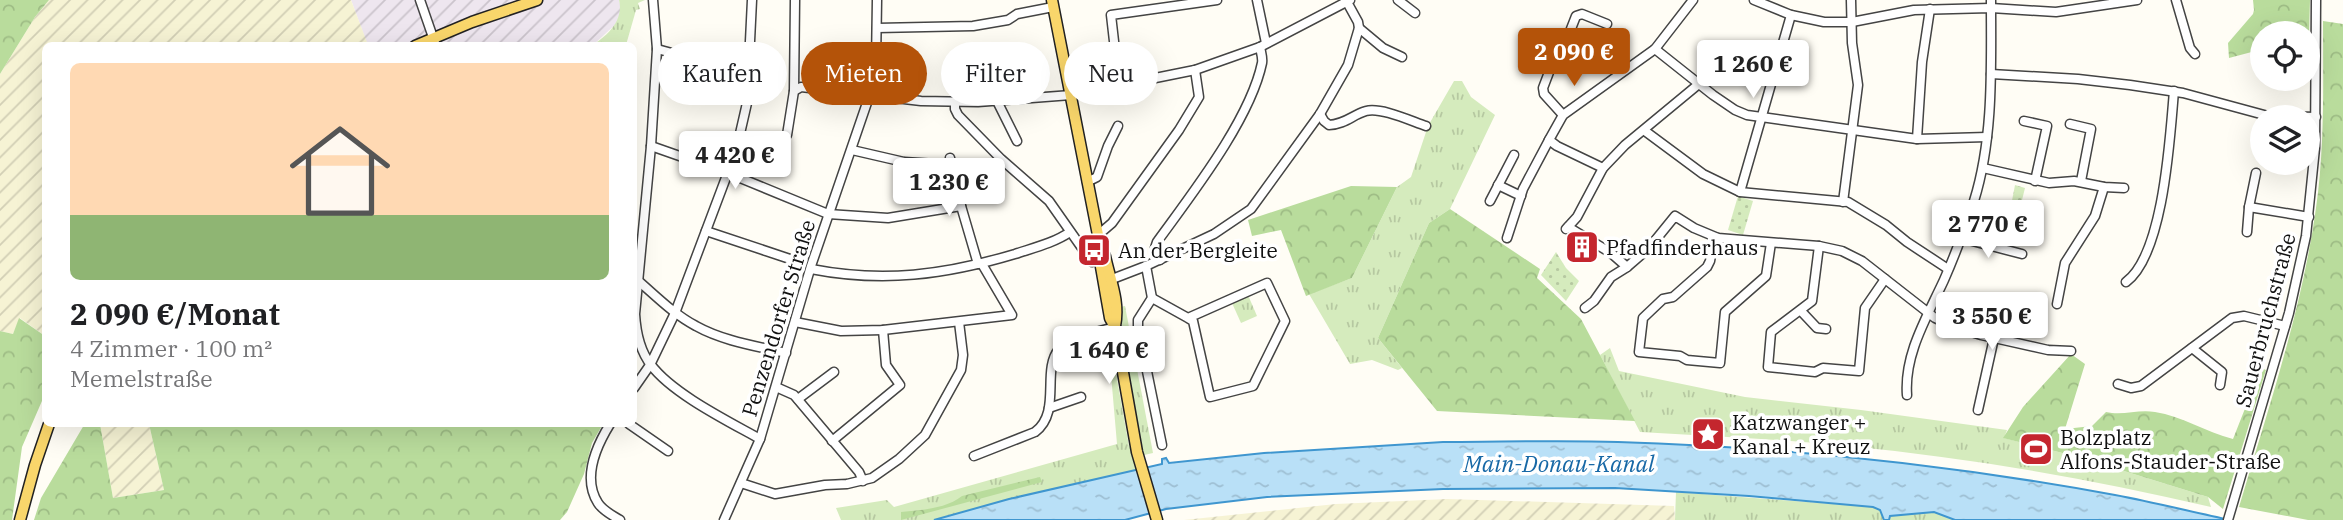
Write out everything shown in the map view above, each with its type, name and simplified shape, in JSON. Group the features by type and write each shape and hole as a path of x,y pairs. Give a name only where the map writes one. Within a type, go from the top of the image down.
{"main road":[{"path":"435,41 537,0"},
{"path":"1053,3 1064,59"},
{"path":"1073,105 1087,183 1102,244 1107,281 1116,305 1115,327 1134,439 1157,520"},
{"path":"20,520 34,465 48,427"}],"street":[{"path":"420,0 435,41"},
{"path":"637,270 651,146 657,49 653,0"},
{"path":"751,42 752,0"},
{"path":"787,135 794,91 795,0"},
{"name":"Penzendorfer Straße","path":"877,0 877,42"},
{"path":"1114,42 1111,15 1217,0"},
{"path":"1160,260 1157,242 1212,164 1239,119 1253,89 1263,60 1257,0"},
{"path":"1398,0 1415,13"},
{"path":"1507,237 1521,196 1563,115 1655,49 1693,0"},
{"path":"1754,0 1791,15 1824,22 1852,22 1895,12 1991,4 2056,12 2137,0"},
{"path":"1843,202 1858,85 1852,43 1851,0"},
{"path":"2176,0 2190,48 2195,54"},
{"name":"Sauerbruchstraße","path":"2316,0 2316,105"},
{"path":"1107,281 1160,260 1229,225 1251,209 1321,114 1348,65 1359,29 1358,22 1348,1 1263,45 1195,70 1158,77"},
{"path":"877,28 993,24 1053,3"},
{"path":"1907,396 1906,383 1914,348 1961,238 1983,168 1991,74 1991,4"},
{"path":"1917,139 1930,9"},
{"path":"1563,115 1544,94 1543,88 1554,59 1562,52 1576,16 1582,14 1607,24"},
{"path":"1740,192 1791,15"},
{"path":"1359,29 1383,48 1402,57"},
{"path":"1655,49 1735,110 1762,119 1917,139 1987,137"},
{"path":"1098,235 1112,223 1179,130 1199,97 1195,70"},
{"path":"1991,74 2078,79 2174,91 2250,111"},
{"path":"1627,268 1611,253 1567,228 1577,217 1603,168 1625,145 1700,83"},
{"path":"794,91 801,87"},
{"path":"2126,282 2138,270 2155,224 2167,166 2174,91"},
{"path":"637,384 650,365 675,313 728,173 743,127 746,105"},
{"name":"Penzendorfer Straße","path":"724,520 760,439 828,214 866,105"},
{"path":"955,105 958,115 1001,159 1049,201 1082,248 1091,253 1091,261"},
{"path":"999,105 1017,141"},
{"path":"1321,114 1329,125 1341,124 1363,112 1373,110 1426,126"},
{"path":"2024,121 2047,126 2035,181"},
{"path":"2070,124 2091,129 2081,181"},
{"path":"1087,183 1097,177 1118,126"},
{"path":"1644,131 1703,174 1740,192 1848,202 1886,225 1948,270"},
{"path":"1549,140 1603,168"},
{"path":"651,146 728,173 828,214 888,218 961,206"},
{"path":"795,322 841,331 883,330 1013,315 980,264 961,206 951,162 904,162 852,150"},
{"path":"1490,201 1514,155"},
{"path":"1983,168 2049,183 2081,181 2104,187 2124,188"},
{"path":"2248,232 2249,207 2256,175"},
{"name":"Sauerbruchstraße","path":"2228,520 2300,267 2309,217 2312,175"},
{"path":"1498,185 1521,196"},
{"path":"2057,304 2064,263 2095,216 2104,187"},
{"path":"2249,207 2309,217"},
{"path":"1585,308 1594,301 1611,277 1627,268 1649,248 1675,216 1695,229 1718,237 1835,248 1855,257 1935,318 1952,326 2049,350 2071,351"},
{"path":"706,231 790,259"},
{"path":"811,270 846,276 940,273 1038,247 1070,232"},
{"path":"1718,237 1707,267 1673,297 1664,299 1646,314 1642,321 1639,352 1720,363 1725,312 1766,276 1771,243"},
{"path":"1961,238 2022,254"},
{"path":"1819,246 1814,296 1801,311 1790,316 1771,332 1768,367 1815,372 1823,368 1860,372 1865,308 1885,279"},
{"path":"1146,267 1152,298 1138,320 1138,327 1162,445"},
{"path":"637,280 675,313 697,327 716,335 786,353"},
{"path":"1152,298 1193,321 1210,397 1253,386 1285,321 1267,283 1188,318"},
{"path":"1801,311 1817,328 1826,329"},
{"path":"2118,384 2141,386 2232,318 2244,316 2285,326"},
{"path":"741,483 754,489 782,494 863,481 872,478 899,459 925,435 963,363 959,322"},
{"path":"974,456 1035,432 1046,420 1058,350 1076,340 1115,327"},
{"path":"832,441 900,385 887,365 883,330"},
{"path":"637,335 650,365 672,386 760,439"},
{"path":"1978,410 1994,338"},
{"path":"2192,348 2222,372 2220,385"},
{"path":"797,399 834,372"},
{"path":"776,387 786,390 797,399 859,472 863,481"},
{"path":"1049,408 1080,397"},
{"path":"608,427 598,443 594,458 593,490 603,510 620,520"},
{"path":"633,427 668,451"}],"shaded area":[{"path":"49,0 351,0 367,42 42,42 42,334 20,318 13,334 0,331 0,74 35,17"},
{"path":"351,0 619,0 622,11 617,23 596,42 367,42"},
{"path":"101,427 150,427 164,490 113,498"},
{"path":"1447,499 1674,506 1675,520 1184,520 1336,504"}],"green space":[{"path":"0,0 49,0 35,17 0,74"},
{"path":"619,0 645,0 638,3 640,9 636,10 627,42 597,42 609,32 617,20"},
{"path":"2253,0 2310,0 2309,21 2250,21 2250,52 2229,58 2228,43 2254,10"},
{"path":"2323,21 2343,24 2343,520 2308,520 2239,507 2283,359 2302,284 2316,208 2323,114"},
{"path":"1454,81 1462,81 1471,97 1495,115 1450,209 1429,223 1378,338 1402,368 1398,370 1372,360 1350,364 1309,294 1352,278 1397,187 1411,177 1428,126"},
{"path":"2015,185 2025,188 2020,208 2011,206"},
{"path":"1351,186 1397,187 1352,278 1306,296 1281,230 1252,236 1248,220"},
{"path":"1738,196 1753,201 1743,235 1728,230"},
{"path":"1450,209 1540,269 1537,278 1581,319 1635,421 1437,411 1378,338 1429,223"},
{"path":"1556,252 1566,268 1579,281 1566,301 1541,275"},
{"path":"1248,295 1257,316 1241,323 1232,303"},
{"path":"1125,306 1153,453 1144,455 1126,361 1120,307"},
{"path":"19,318 42,334 42,401 22,447 12,520 0,520 0,331 13,334"},
{"path":"1108,340 1129,446 1142,469 1009,499 934,520 841,520 836,508 887,500 894,507 1117,444"},
{"path":"1610,348 1619,371 1745,397 2007,430 2004,438 2082,458 2208,497 2211,507 2121,487 1940,457 1796,441 1640,432 1600,355"},
{"path":"2071,354 2085,364 2065,429 2092,426 2106,412 2149,411 2175,417 2233,439 2261,368 2266,370 2223,509 2208,497 2082,458 2003,438 2023,407"},
{"path":"83,427 101,427 113,498 164,490 150,427 601,427 592,443 584,474 567,512 560,520 34,520 41,498"},
{"name":"Bolzplatz Alfons-Stauder-Straße","path":"2026,440 2049,446 2046,458 2022,452"},
{"path":"1040,477 1042,482 901,520 901,512 941,506 962,496"},
{"path":"1676,492 1873,507 1880,510 1884,520 1675,520"},
{"path":"1934,512 1955,520 1889,520 1890,516"}],"water":[{"name":"Main-Donau-Kanal","path":"1574,441 1681,444 1868,459 2054,484 2230,520 1955,520 1934,512 1890,516 1889,520 1884,520 1880,510 1873,507 1615,488 1443,489 1267,497 1166,509 1125,520 934,520 1009,499 1162,464 1162,459 1166,458 1169,463 1264,453 1443,442"}],"place":[{"name":"Pfadfinderhaus","path":"1582,247"},
{"name":"An der Bergleite","path":"1094,250"},
{"name":"Katzwanger + Kanal + Kreuz","path":"1708,434"},
{"name":"Bolzplatz Alfons-Stauder-Straße","path":"2036,449"}]}
